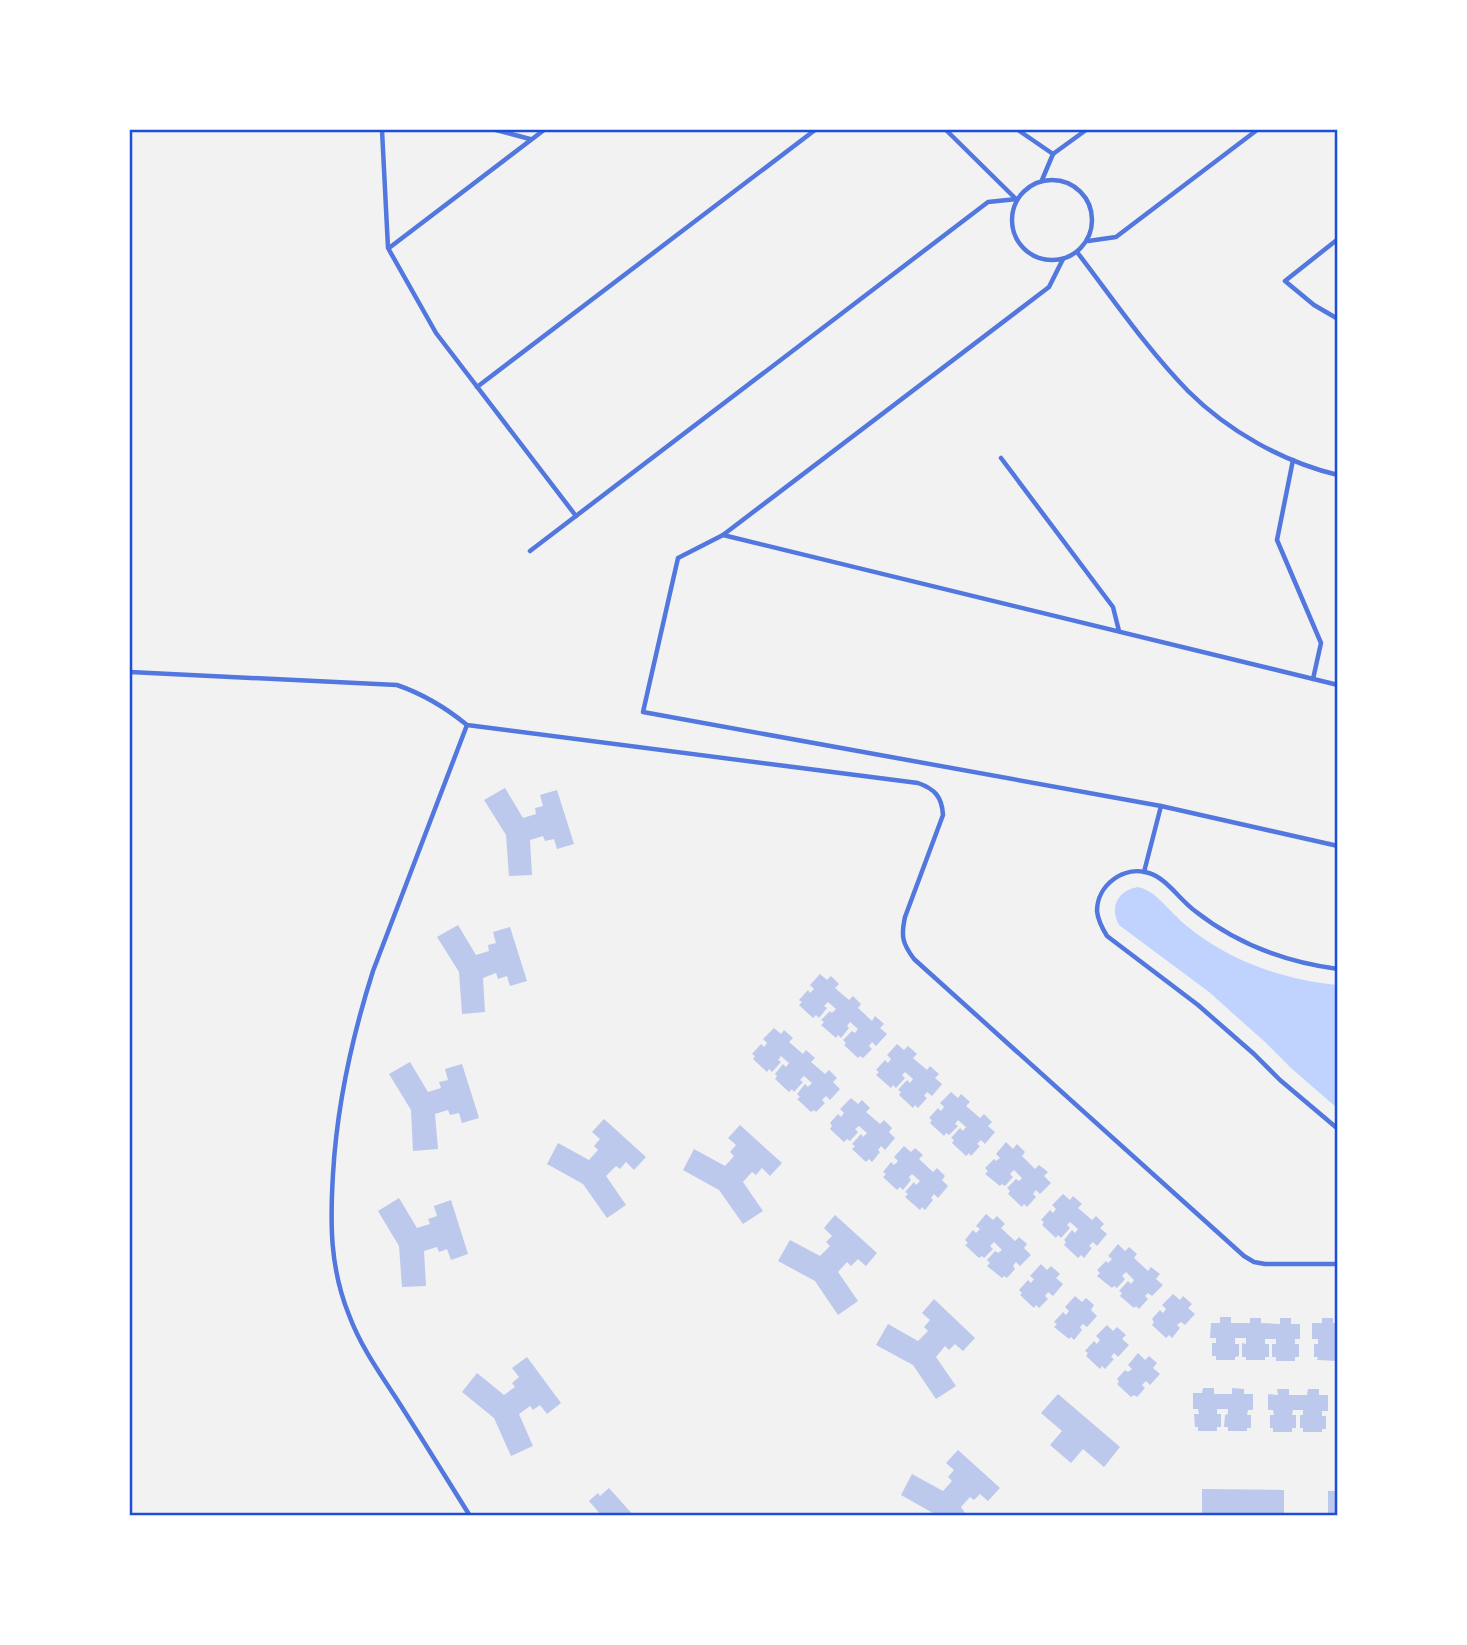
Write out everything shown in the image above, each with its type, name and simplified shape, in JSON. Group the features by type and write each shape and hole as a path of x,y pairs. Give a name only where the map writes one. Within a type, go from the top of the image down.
{"lane":[{"path":"383,130 388,248 436,333 576,516"},
{"path":"496,130 531,140"},
{"path":"388,248 544,130"},
{"path":"477,387 815,130"},
{"path":"946,130 1017,199"},
{"path":"1018,130 1053,154"},
{"path":"1042,180 1053,154 1086,130"},
{"path":"1087,241 1116,237 1257,130"},
{"path":"1058,179 1073,185 1085,195 1092,210 1092,225 1087,241 1077,252 1063,259 1047,260 1032,255 1020,244 1013,230 1012,214 1017,199 1027,187 1042,180 1058,179"},
{"path":"530,551 988,202 1017,199"},
{"path":"1338,239 1285,281 1314,305 1338,319"},
{"path":"1077,252 1162,362 1190,393 1221,420 1256,442 1293,460 1338,475"},
{"path":"1063,259 1049,287 723,535 678,558 643,712 1161,806 1338,846"},
{"path":"1002,458 1113,607 1120,631"},
{"path":"1293,460 1277,540 1321,643 1313,679"},
{"path":"723,535 1338,685"},
{"path":"130,672 397,685 441,705 467,724 918,783 929,787 943,804 943,816 905,917 902,932 905,946 914,959 1244,1256 1265,1264 1338,1264"},
{"path":"467,724 362,1006 338,1116 331,1233 336,1275 349,1316 368,1354 470,1516"},
{"path":"1144,872 1161,806"},
{"path":"1338,969 1293,961 1227,934 1151,873 1139,871 1114,878 1099,899 1097,912 1100,925 1107,936 1198,1005 1338,1129"}],"water":[{"path":"1138,887 1154,895 1197,934 1229,954 1282,975 1337,985 1337,1108 1209,992 1119,925 1115,912 1117,900 1125,892"}],"building":[{"path":"505,788 523,818 536,814 535,808 543,806 540,795 557,790 574,844 557,849 554,839 545,841 543,836 530,840 532,875 509,876 506,835 484,800"},
{"path":"458,925 476,955 489,951 488,945 496,943 493,932 510,927 527,981 510,986 507,976 498,979 496,973 483,978 485,1012 462,1014 459,972 437,937"},
{"path":"820,974 827,980 831,976 839,984 835,988 849,1000 853,996 861,1004 858,1008 872,1021 875,1016 884,1024 880,1028 887,1034 876,1046 872,1042 869,1046 872,1049 863,1058 858,1058 844,1045 846,1043 843,1040 858,1029 850,1022 841,1038 838,1035 836,1038 821,1025 824,1022 821,1020 836,1009 828,1002 819,1018 816,1015 813,1018 799,1005 802,1002 799,1000 808,990 810,993 814,989 810,985"},
{"path":"774,1028 781,1034 784,1030 793,1038 789,1042 803,1054 806,1050 815,1058 811,1062 825,1074 829,1070 837,1078 833,1082 840,1089 830,1100 826,1096 822,1100 825,1103 816,1112 811,1112 797,1099 800,1097 797,1094 805,1084 808,1087 812,1083 804,1076 800,1080 803,1082 794,1092 792,1089 789,1092 775,1079 775,1074 783,1064 786,1067 789,1063 781,1056 778,1060 781,1062 772,1072 769,1069 767,1072 753,1059 755,1056 752,1054 761,1044 764,1047 767,1043 763,1039"},
{"path":"897,1044 904,1050 908,1046 917,1054 913,1058 927,1070 930,1066 939,1074 935,1078 942,1084 932,1096 927,1092 924,1096 927,1098 918,1108 915,1105 913,1108 899,1095 901,1092 898,1090 907,1080 910,1083 913,1079 905,1072 902,1075 905,1078 896,1088 893,1085 891,1088 876,1075 879,1072 876,1070 885,1060 888,1063 891,1059 887,1055"},
{"path":"410,1062 428,1092 441,1088 439,1082 448,1080 445,1069 462,1064 479,1118 462,1123 459,1113 450,1115 448,1110 435,1114 438,1149 413,1151 411,1110 389,1074"},
{"path":"951,1092 958,1098 961,1094 970,1102 966,1106 980,1118 984,1114 992,1122 988,1126 995,1132 985,1144 981,1140 977,1144 980,1146 971,1156 969,1153 966,1156 952,1143 954,1140 951,1138 960,1128 963,1131 966,1127 958,1120 955,1124 958,1126 944,1136 930,1123 932,1120 929,1118 938,1108 941,1111 944,1107 940,1103"},
{"path":"851,1098 858,1104 862,1100 870,1108 866,1112 880,1124 884,1120 892,1128 889,1132 895,1138 885,1150 881,1146 872,1162 869,1159 866,1162 852,1149 855,1146 852,1144 861,1134 863,1137 867,1133 859,1126 855,1129 858,1132 850,1141 847,1139 844,1142 830,1129 830,1123 838,1114 841,1117 844,1113 840,1109"},
{"path":"604,1119 646,1157 634,1170 626,1162 620,1169 616,1166 606,1176 626,1205 607,1218 583,1184 547,1164 558,1143 589,1160 598,1150 594,1146 600,1139 592,1132"},
{"path":"740,1125 782,1163 770,1176 762,1168 756,1175 752,1172 743,1182 763,1211 743,1224 719,1190 683,1170 694,1149 725,1166 734,1156 730,1152 736,1145 728,1138"},
{"path":"1006,1142 1013,1149 1017,1144 1025,1152 1022,1156 1035,1169 1039,1165 1048,1172 1044,1176 1051,1183 1040,1194 1036,1190 1033,1194 1036,1197 1027,1207 1024,1204 1022,1207 1008,1194 1010,1191 1007,1188 1016,1179 1019,1181 1022,1178 1014,1170 1010,1174 1013,1177 1005,1186 1000,1186 985,1174 988,1171 985,1168 994,1159 996,1161 1000,1158 996,1154"},
{"path":"904,1146 911,1152 915,1148 923,1155 919,1159 933,1172 937,1168 945,1176 942,1180 948,1186 938,1198 934,1194 925,1210 922,1207 920,1210 905,1197 908,1194 905,1192 914,1182 916,1185 920,1181 912,1174 903,1190 900,1187 897,1190 883,1177 886,1174 883,1172 891,1162 894,1165 898,1161 894,1157"},
{"path":"1063,1194 1070,1200 1073,1196 1082,1204 1078,1208 1092,1220 1096,1216 1104,1224 1100,1228 1107,1234 1097,1246 1093,1242 1089,1246 1092,1248 1084,1258 1081,1255 1078,1258 1064,1245 1064,1240 1072,1230 1075,1233 1078,1229 1070,1222 1067,1225 1070,1228 1061,1238 1058,1235 1056,1238 1042,1225 1044,1222 1041,1220 1050,1210 1053,1213 1056,1209 1052,1205"},
{"path":"399,1198 417,1228 430,1224 428,1219 437,1216 434,1206 451,1200 468,1254 451,1260 447,1249 439,1252 437,1247 424,1251 426,1286 402,1287 399,1246 378,1211"},
{"path":"986,1214 993,1220 997,1216 1005,1224 1001,1228 1015,1241 1019,1237 1027,1244 1024,1248 1031,1255 1020,1266 1016,1262 1013,1266 1015,1269 1007,1278 1002,1278 987,1266 990,1263 987,1260 995,1251 998,1253 1002,1250 994,1242 990,1246 993,1249 984,1258 979,1258 965,1245 968,1243 965,1240 973,1230 976,1233 980,1229 976,1226"},
{"path":"835,1215 877,1253 866,1266 858,1259 851,1266 847,1262 838,1272 858,1301 838,1315 815,1281 778,1261 790,1240 820,1256 830,1246 826,1242 832,1236 824,1228"},
{"path":"1118,1244 1125,1251 1129,1247 1137,1254 1134,1258 1148,1271 1151,1267 1160,1274 1156,1279 1163,1285 1152,1296 1148,1293 1145,1296 1148,1299 1139,1309 1120,1296 1122,1293 1119,1291 1128,1281 1131,1284 1134,1280 1126,1272 1122,1276 1125,1279 1117,1288 1112,1288 1097,1276 1100,1273 1097,1270 1112,1259 1108,1256"},
{"path":"1041,1264 1047,1270 1051,1266 1060,1274 1056,1278 1063,1284 1053,1296 1048,1292 1045,1296 1048,1299 1039,1308 1036,1305 1034,1308 1020,1295 1022,1293 1019,1290 1028,1280 1031,1283 1034,1279 1030,1276"},
{"path":"1173,1294 1180,1300 1183,1296 1192,1304 1188,1308 1195,1314 1185,1325 1181,1322 1177,1325 1180,1328 1172,1338 1169,1335 1166,1338 1152,1325 1152,1319 1160,1310 1163,1313 1166,1309 1162,1305"},
{"path":"1075,1296 1082,1302 1086,1298 1094,1305 1091,1310 1097,1316 1087,1327 1083,1324 1080,1327 1082,1330 1074,1340 1054,1327 1057,1324 1054,1322 1063,1312 1066,1315 1069,1311 1065,1307"},
{"path":"934,1299 975,1338 963,1351 955,1344 949,1350 945,1346 936,1357 956,1386 936,1399 913,1365 876,1345 888,1324 918,1341 928,1331 924,1327 930,1320 922,1313"},
{"path":"1220,1317 1231,1317 1231,1323 1250,1323 1250,1318 1261,1318 1261,1323 1280,1324 1280,1318 1291,1318 1291,1324 1300,1324 1300,1339 1295,1339 1295,1344 1299,1344 1299,1357 1295,1357 1295,1361 1276,1361 1276,1357 1272,1357 1272,1344 1276,1344 1276,1339 1265,1339 1265,1344 1269,1344 1269,1357 1265,1357 1265,1360 1246,1360 1246,1357 1242,1357 1242,1343 1246,1344 1246,1338 1235,1338 1235,1344 1239,1344 1239,1356 1235,1357 1235,1360 1216,1360 1216,1356 1212,1356 1212,1343 1216,1343 1216,1338 1210,1338 1211,1323 1220,1323"},
{"path":"1322,1318 1333,1318 1333,1323 1338,1323 1337,1361 1317,1360 1318,1357 1314,1357 1314,1344 1318,1344 1318,1339 1312,1339 1312,1323 1322,1323"},
{"path":"1107,1325 1113,1331 1117,1327 1126,1335 1122,1339 1129,1345 1118,1357 1114,1353 1111,1357 1114,1359 1105,1369 1102,1366 1100,1369 1086,1356 1088,1353 1085,1351 1094,1341 1097,1344 1100,1340 1096,1336"},
{"path":"1138,1353 1145,1360 1149,1356 1157,1363 1153,1368 1160,1374 1150,1385 1146,1381 1142,1385 1145,1388 1137,1397 1131,1397 1117,1384 1117,1379 1125,1370 1128,1372 1132,1369 1128,1365"},
{"path":"527,1357 561,1403 547,1414 540,1405 533,1410 530,1406 519,1414 533,1446 511,1456 494,1418 462,1392 477,1373 504,1395 515,1387 512,1383 519,1377 512,1368"},
{"path":"1203,1388 1214,1388 1214,1394 1232,1394 1232,1388 1244,1389 1244,1394 1253,1394 1253,1410 1248,1410 1247,1415 1251,1415 1251,1428 1247,1428 1247,1431 1228,1431 1228,1427 1224,1427 1228,1409 1217,1409 1217,1414 1221,1414 1221,1427 1217,1427 1217,1431 1198,1431 1194,1414 1199,1414 1198,1409 1193,1409 1193,1393 1202,1393"},
{"path":"1277,1389 1289,1389 1289,1395 1307,1395 1308,1389 1319,1389 1319,1395 1328,1395 1328,1411 1322,1411 1322,1416 1326,1416 1326,1429 1322,1429 1322,1432 1303,1432 1303,1428 1300,1428 1300,1415 1303,1415 1303,1410 1293,1410 1292,1415 1296,1415 1296,1428 1292,1428 1292,1432 1273,1432 1273,1428 1270,1428 1270,1415 1274,1415 1273,1410 1268,1410 1268,1394 1278,1395"},
{"path":"1058,1394 1120,1447 1104,1467 1083,1449 1071,1463 1050,1445 1062,1431 1041,1413"},
{"path":"958,1450 1000,1488 988,1501 980,1494 974,1500 970,1497 961,1507 967,1516 938,1516 901,1495 912,1474 943,1491 952,1481 948,1477 954,1470 946,1463"},
{"path":"609,1488 634,1516 602,1516 589,1501"},
{"path":"1202,1489 1284,1490 1284,1515 1202,1514"},
{"path":"1328,1491 1338,1491 1338,1516 1328,1516"}]}
